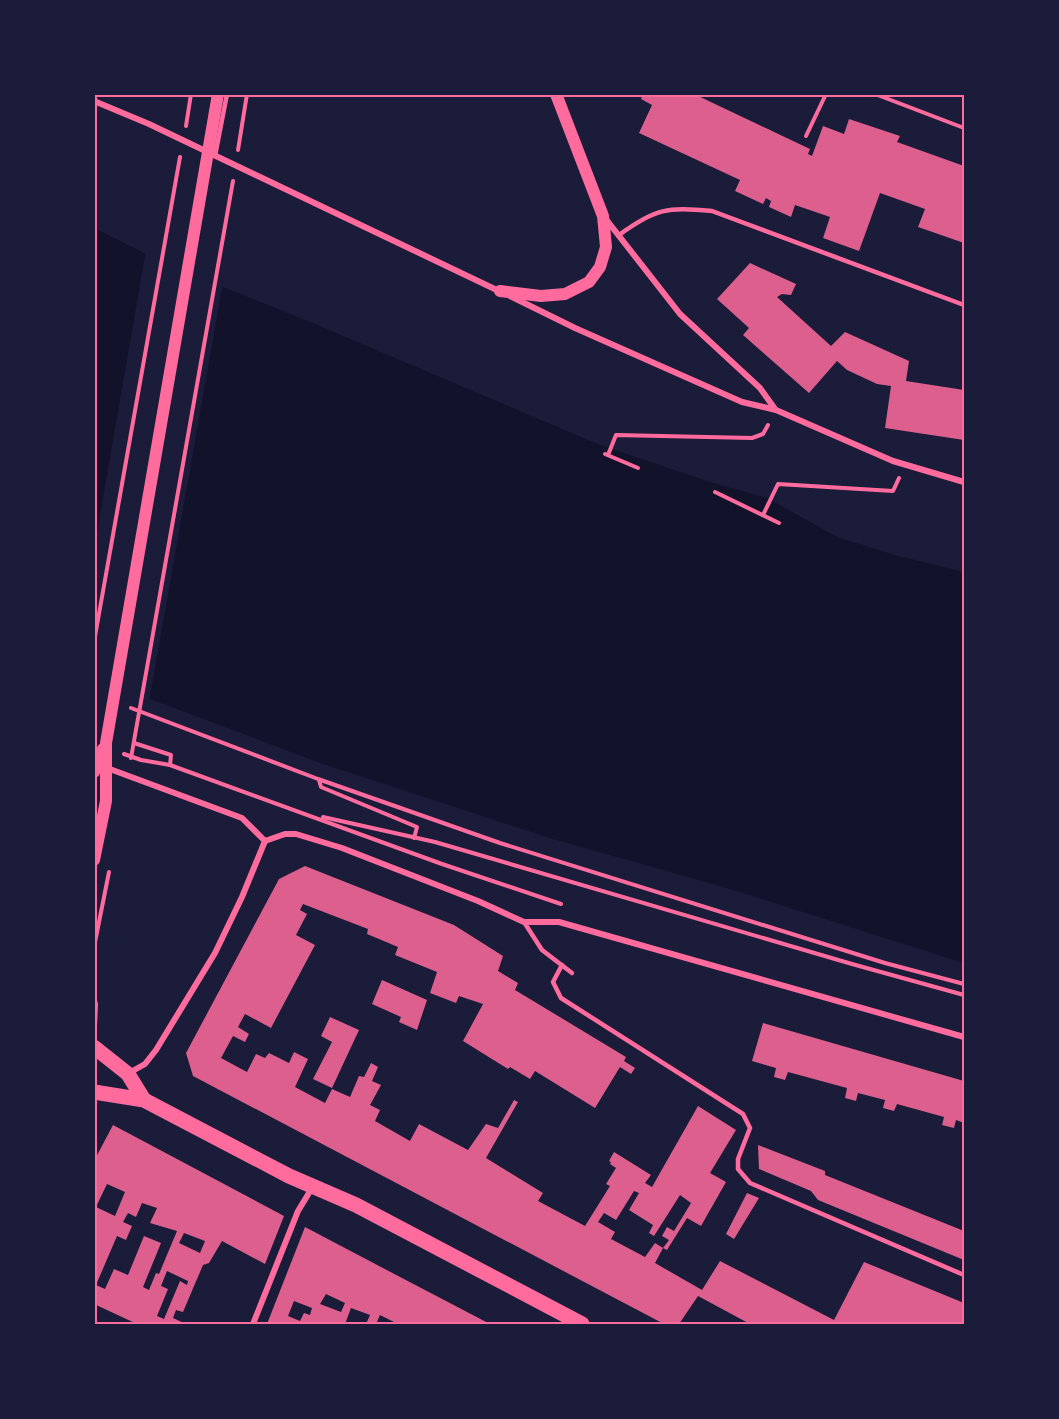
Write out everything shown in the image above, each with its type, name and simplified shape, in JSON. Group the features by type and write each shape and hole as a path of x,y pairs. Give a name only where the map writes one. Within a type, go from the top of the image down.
{"main road":[{"path":"94,860 106,801 106,743 218,94"},
{"path":"500,291 549,296 565,294 590,282 600,267 606,247 603,216 556,94"},
{"path":"94,772 106,743"},
{"path":"94,1047 128,1074 144,1100"},
{"path":"94,1092 144,1100 248,1156 356,1205 582,1324"}],"street":[{"path":"94,101 149,124 575,328 732,397 776,410 904,464 964,482"},
{"path":"603,216 681,314 760,388 776,410"},
{"path":"94,764 242,818 265,841"},
{"path":"128,1074 145,1064 156,1050 215,953 242,897 265,841 285,834 296,834 342,848 478,901 524,922 559,921 964,1037"},
{"path":"253,1324 298,1211 313,1187"}],"lane":[{"path":"215,156 227,94"},
{"path":"619,235 657,211 687,209 712,211 964,305"},
{"path":"524,922 542,950 572,973"},
{"path":"562,965 553,982 561,998 743,1114 750,1128 738,1158 738,1169 750,1183 964,1275"}],"path":[{"path":"185,129 191,94"},
{"path":"237,157 246,94"},
{"path":"806,136 826,94"},
{"path":"875,94 964,128"},
{"path":"94,642 181,153"},
{"path":"130,766 233,181"},
{"path":"638,468 606,455 616,435 752,438 763,434 776,410"},
{"path":"763,515 778,484 893,491 904,464"},
{"path":"715,492 779,523"},
{"path":"128,707 318,779 500,843 885,963 964,984"},
{"path":"134,744 171,755 170,765"},
{"path":"123,753 141,760 170,765 311,814 414,838 964,995"},
{"path":"318,779 321,788 417,827 414,838"},
{"path":"94,947 110,868"},
{"path":"94,996 96,1022"}],"shaded area":[{"path":"94,228 168,265 315,324 600,445 707,481 767,498 837,537 898,556 964,572 964,963 737,891 550,838 320,763 95,678"}],"pier":[{"path":"146,250 169,262 223,283 149,702 94,682 95,544"}],"building":[{"path":"643,94 694,94 810,149 808,154 812,156 823,126 844,134 849,119 900,136 897,142 964,166 964,243 918,227 925,209 880,193 859,251 823,238 830,217 795,205 791,217 769,207 771,201 766,198 763,204 735,191 740,180 639,133 652,105 641,99"},
{"path":"750,263 796,284 791,295 782,294 777,297 831,346 845,332 909,361 906,381 964,390 964,440 885,428 891,386 877,384 847,370 837,361 809,393 743,335 749,328 717,299"},
{"path":"305,866 454,925 503,956 498,971 518,983 515,990 626,1057 624,1061 635,1068 631,1074 620,1067 595,1108 535,1071 530,1079 510,1067 508,1069 463,1041 483,1004 459,996 456,1003 430,993 437,972 395,955 398,947 367,934 368,929 303,904 300,910 307,914 296,935 315,945 271,1028 245,1014 238,1027 249,1034 245,1042 233,1036 221,1058 247,1072 256,1054 265,1058 269,1053 289,1063 294,1052 308,1059 295,1087 325,1103 332,1089 350,1097 359,1076 364,1077 371,1063 378,1067 372,1081 381,1085 370,1105 380,1110 375,1121 410,1141 419,1124 468,1150 486,1124 498,1128 514,1100 518,1102 486,1158 543,1193 538,1201 585,1226 610,1186 606,1184 616,1168 609,1161 614,1152 651,1175 645,1183 652,1187 698,1106 736,1130 710,1173 726,1182 701,1226 687,1218 667,1250 663,1248 655,1263 702,1290 720,1261 834,1320 864,1262 964,1303 964,1324 750,1324 698,1296 679,1324 664,1324 193,1076 186,1053 279,879","holes":["634,1191 639,1193 629,1210 653,1225 649,1233 654,1236 680,1195 691,1203 674,1231 667,1227 662,1236 669,1240 663,1248 655,1243 645,1257 611,1239 615,1232 598,1222 604,1213 616,1220"]},
{"path":"382,980 427,1000 417,1030 399,1022 401,1017 372,1004"},
{"path":"330,1017 359,1030 332,1088 313,1079 332,1042 321,1036"},
{"path":"763,1023 964,1081 964,1123 956,1120 954,1128 942,1125 944,1117 897,1104 894,1111 883,1108 885,1100 858,1093 856,1101 845,1098 847,1088 788,1072 785,1080 774,1077 776,1068 752,1061"},
{"path":"113,1125 284,1216 265,1264 222,1241 209,1263 203,1265 183,1312 176,1310 173,1318 186,1324 137,1324 94,1304 94,1161","holes":["107,1184 125,1192 115,1216 96,1207","142,1203 157,1208 150,1223 177,1231 159,1274 156,1273 149,1290 143,1287 161,1243 144,1236 128,1275 114,1269 105,1289 96,1285 117,1236 126,1240 132,1226 123,1222 128,1213 136,1217","184,1233 205,1241 200,1253 179,1243","167,1271 188,1281 187,1285 180,1281 164,1319 157,1316 168,1289 161,1286"]},
{"path":"758,1145 825,1171 825,1175 964,1231 964,1260 818,1200 811,1191 759,1169"},
{"path":"747,1193 759,1198 734,1239 726,1234"},
{"path":"305,1227 490,1324 398,1324 380,1315 376,1324 366,1324 370,1315 351,1308 345,1324 267,1324","holes":["326,1294 345,1303 341,1312 320,1304","294,1301 312,1308 310,1315 304,1313 300,1321 288,1316"]}]}
